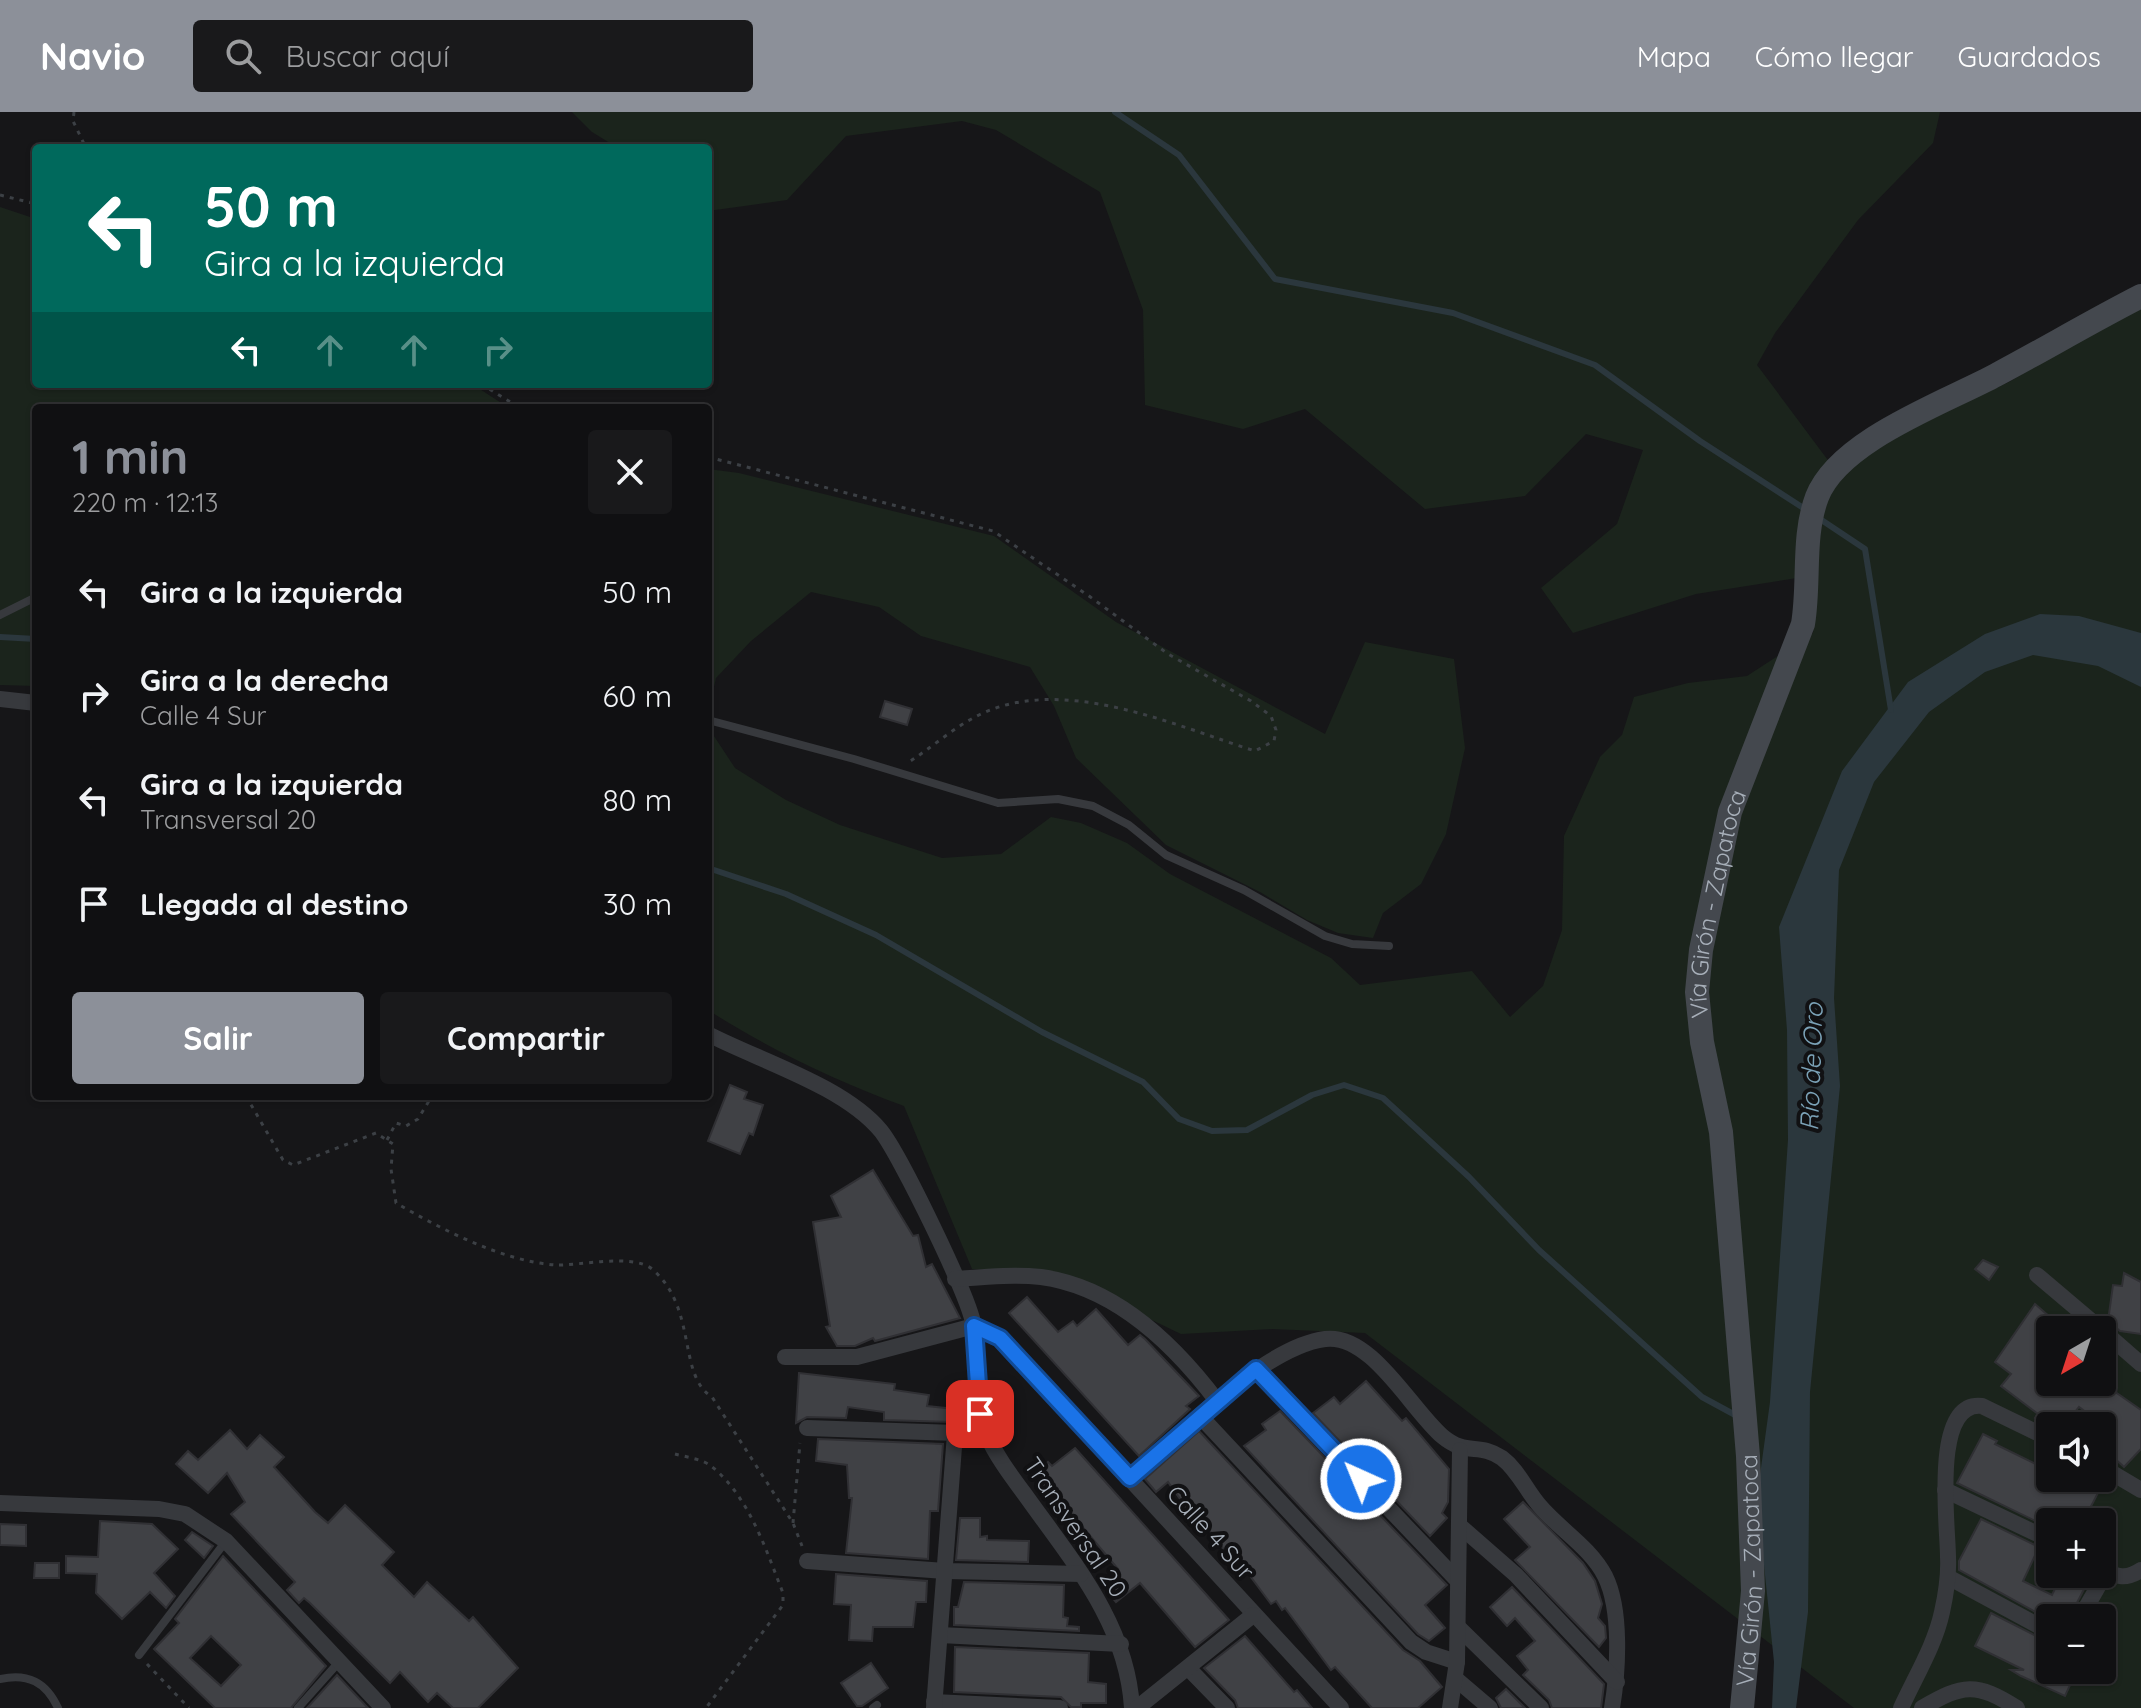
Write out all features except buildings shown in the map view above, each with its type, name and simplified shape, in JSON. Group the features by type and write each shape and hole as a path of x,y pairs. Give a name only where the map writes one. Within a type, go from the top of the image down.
{"main road":[{"name":"Vía Girón - Zapatoca","path":"1742,1708 1753,1591 1748,1456 1721,1132 1702,1042 1697,992 1701,950 1730,812 1803,624 1809,591 1808,534 1818,495 1847,459 1889,428 2141,296"}],"street":[{"path":"0,699 32,703"},
{"path":"712,1036 819,1087 862,1112 881,1131 955,1279 974,1326 857,1357 785,1357"},
{"path":"955,1279 1006,1275 1043,1278 1079,1288 1155,1331 1186,1361 1217,1401"},
{"path":"2037,1275 2085,1316"},
{"name":"Transversal 20","path":"974,1326 976,1389 986,1434 1081,1574 1121,1644 1143,1706"},
{"name":"Calle 4 Sur","path":"974,1326 1000,1338 1341,1708"},
{"path":"1130,1478 1256,1369 1307,1343 1327,1338 1348,1340 1364,1351 1422,1416 1460,1450 1480,1449 1504,1460 1542,1509 1589,1554 1605,1576 1612,1599 1617,1682 1612,1708"},
{"path":"2116,1342 2141,1364"},
{"path":"1256,1369 1458,1581"},
{"path":"1901,1708 1941,1615 1948,1577 1945,1490 1954,1423 1962,1410 1972,1405 1982,1406 2036,1432"},
{"path":"1201,1417 1411,1642 1457,1670 1490,1708"},
{"path":"807,1428 986,1434"},
{"path":"955,1434 934,1705 1060,1708"},
{"path":"1450,1708 1457,1670 1459,1628 1460,1450"},
{"path":"2116,1474 2140,1486"},
{"path":"1945,1490 2036,1533"},
{"path":"0,1503 159,1509 185,1514 226,1541 383,1708"},
{"path":"1460,1526 1516,1575 1617,1682"},
{"path":"807,1561 945,1571 1081,1574"},
{"path":"2116,1576 2131,1576 2141,1570"},
{"path":"1948,1577 2036,1624"},
{"path":"1143,1706 1253,1615"},
{"path":"1459,1628 1541,1708"},
{"path":"940,1635 1121,1644"},
{"path":"1189,1669 1227,1708"},
{"path":"1922,1708 1958,1689 1979,1688 2017,1708"}],"lane":[{"path":"0,615 32,599"},
{"path":"712,721 998,803 1058,799 1093,806 1129,825 1166,855 1244,890 1325,936 1352,944 1389,946"},
{"path":"139,1655 226,1541"},
{"path":"298,1708 339,1662"},
{"path":"0,1679 26,1676 42,1684 58,1708"}],"path":[{"path":"74,112 73,121 84,144"},
{"path":"0,195 32,203"},
{"path":"488,388 514,404"},
{"path":"712,458 993,531 1168,654 1251,701 1271,716 1276,730 1274,741 1255,751 1176,723 1116,708 1042,701 976,716 896,772"},
{"path":"248,1100 283,1160 293,1165 376,1133 393,1144 391,1169 396,1203 482,1246 553,1265 622,1261 650,1267 678,1302 693,1377 702,1390 712,1397 793,1523 807,1561"},
{"path":"387,1140 396,1123 406,1126 418,1119 430,1100"},
{"path":"793,1523 801,1433 807,1428"},
{"path":"675,1454 709,1464 730,1487 750,1516 783,1593 783,1605 706,1708"},
{"path":"139,1655 189,1708"}],"shaded area":[{"path":"572,112 1940,112 1933,143 1858,220 1775,333 1757,365 1839,475 1903,431 2009,382 2141,304 2141,1708 1854,1708 1365,1333 1272,1329 1181,1334 1058,1275 972,1269 904,1106 803,1063 712,1012 712,733 735,768 786,800 840,825 942,858 1001,854 1051,817 1081,823 1127,843 1170,874 1331,958 1360,985 1472,971 1510,1017 1543,986 1562,930 1564,836 1600,757 1622,735 1634,697 1688,683 1747,676 1813,633 1816,575 1696,594 1573,633 1541,588 1617,524 1643,450 1586,434 1525,496 1425,509 1305,409 1243,429 1145,405 1143,310 1100,192 996,130 962,121 846,136 787,200 712,210 712,144 612,144 592,132"},
{"path":"0,207 32,218 32,388 478,388 503,404 32,404 32,686 0,685"},
{"path":"712,470 739,473 994,536 1116,622 1325,734 1365,642 1454,659 1465,748 1446,834 1421,884 1383,913 1373,938 1338,933 1307,920 1260,892 1166,845 1076,758 1054,706 1030,667 921,636 879,607 811,592 751,641 716,678 712,696"}],"water":[{"name":"Río de Oro","path":"2040,614 2079,616 2141,633 2141,687 2098,666 2033,655 1985,672 1929,712 1874,782 1839,870 1834,998 1840,1086 1810,1392 1808,1612 1796,1708 1772,1708 1774,1662 1757,1497 1770,1402 1788,1140 1787,1030 1779,927 1842,771 1908,682 1985,634"}],"waterway":[{"path":"1115,112 1179,155 1275,279 1453,313 1595,365 1700,441 1808,511"},
{"path":"1817,517 1865,549 1891,710"},
{"path":"0,637 32,639"},
{"path":"712,869 786,894 876,935 1042,1032 1143,1082 1179,1119 1212,1131 1247,1130 1312,1095 1344,1085 1383,1098 1469,1177 1539,1250 1702,1397 1737,1416"}],"route":[{"path":"980,1414 974,1326 1000,1338 1130,1478 1256,1369 1361,1479"}]}
